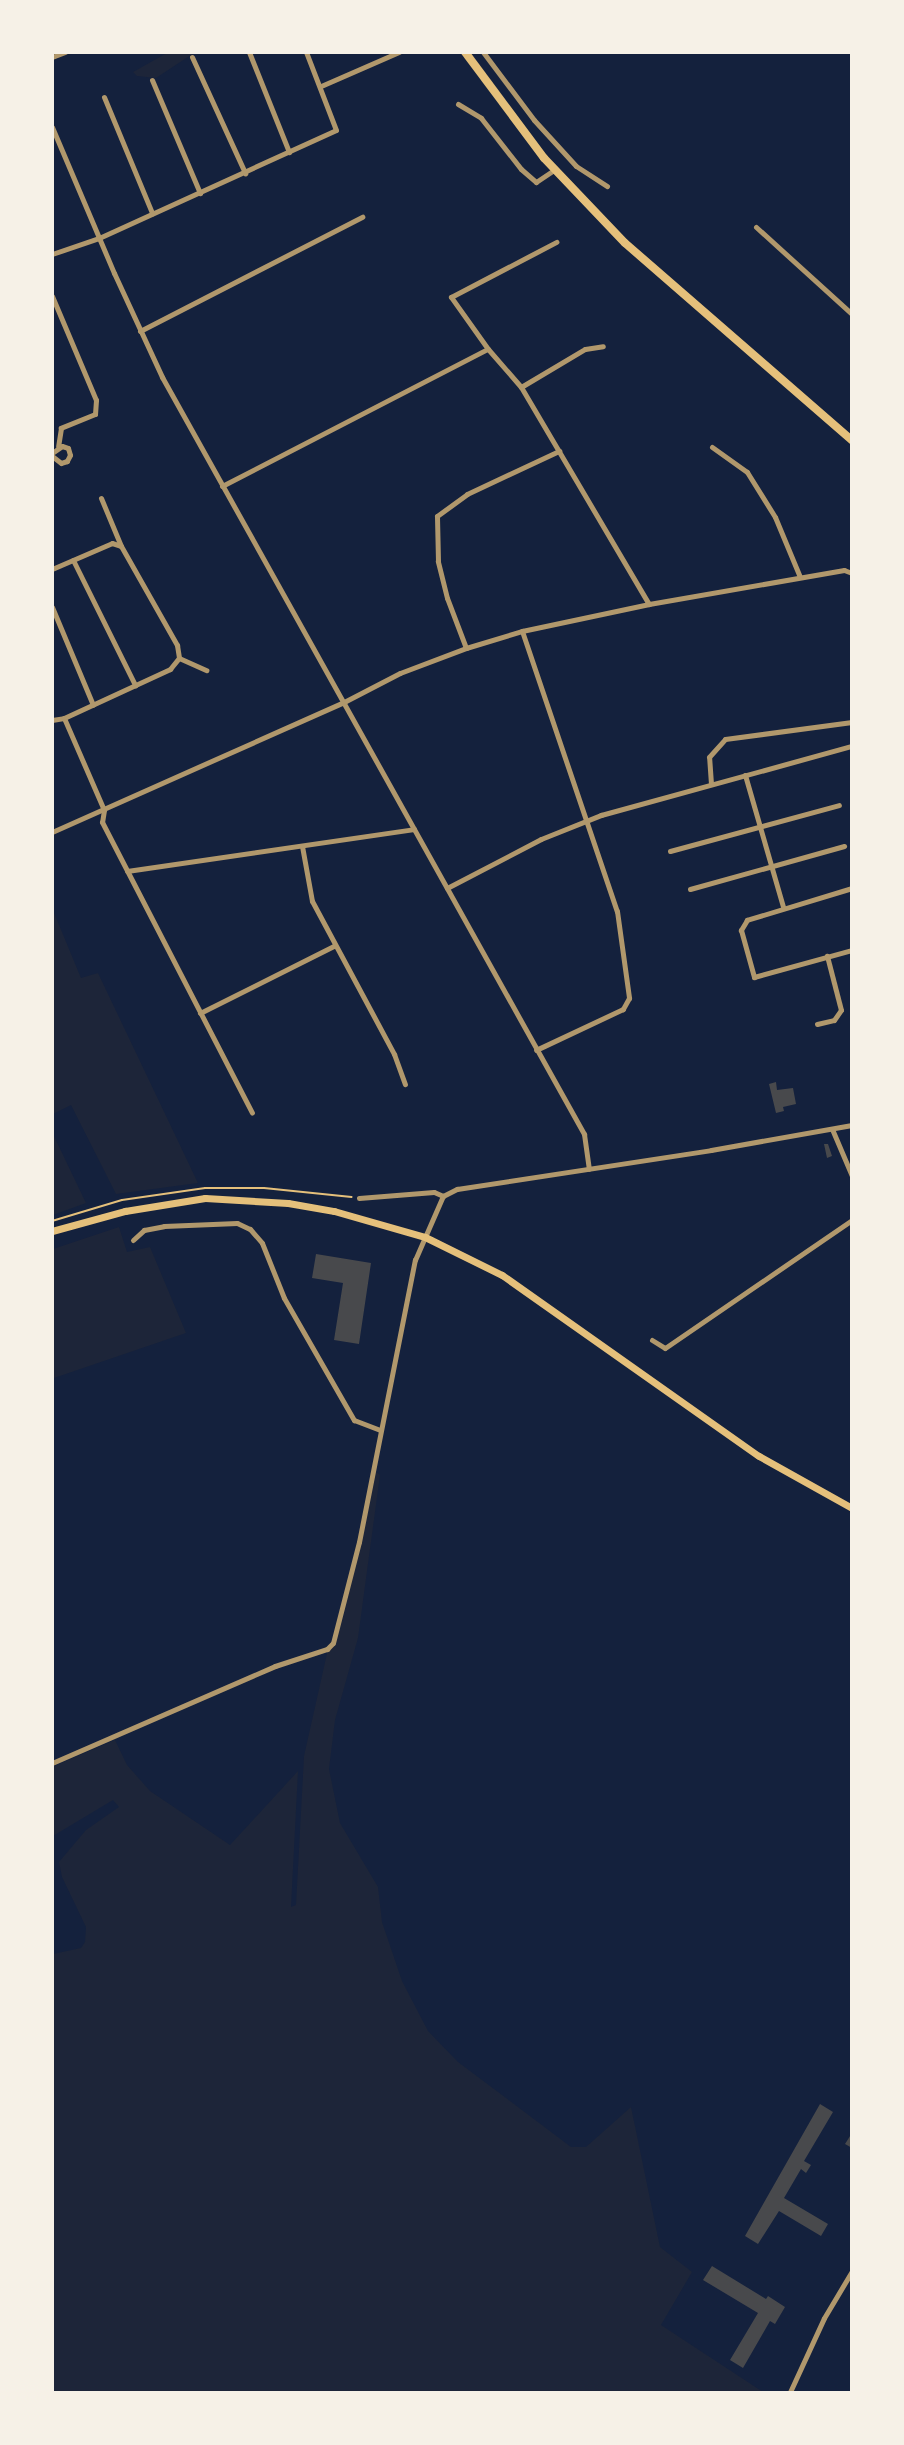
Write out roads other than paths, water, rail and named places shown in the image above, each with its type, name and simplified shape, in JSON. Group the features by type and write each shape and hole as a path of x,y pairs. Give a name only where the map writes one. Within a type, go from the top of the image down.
{"main road":[{"path":"465,52 554,170 670,285 852,440"},
{"path":"52,1231 125,1211 219,1199 288,1203 334,1211 425,1237 502,1275 759,1456 852,1508"}],"street":[{"path":"52,57 65,52"},
{"path":"249,52 289,152"},
{"path":"52,254 99,238 337,130 306,52"},
{"path":"321,86 399,52"},
{"path":"483,52 534,120 576,166 607,186"},
{"path":"192,57 245,173"},
{"path":"152,80 200,193"},
{"path":"104,97 152,213"},
{"path":"458,104 481,118 521,169 536,182 554,170"},
{"path":"52,127 140,331 222,486 584,1135 589,1169"},
{"path":"140,331 362,217"},
{"path":"756,227 852,314"},
{"path":"556,242 451,297 488,349 522,387 649,604"},
{"path":"52,296 96,400 95,414 61,428 53,458 64,463 69,458 68,449 58,446"},
{"path":"522,387 585,349 603,345"},
{"path":"222,486 488,349"},
{"path":"712,447 747,472 775,517 800,577"},
{"path":"466,648 447,598 438,561 437,516 467,494 559,451"},
{"path":"52,720 64,718 170,669 179,658 177,645 121,546 101,498"},
{"path":"52,569 112,543 121,546"},
{"path":"73,560 96,601 135,685"},
{"path":"52,832 344,702 400,673 466,648 522,631 649,604 844,570 852,573"},
{"path":"52,607 93,705"},
{"path":"522,631 617,911 628,1004 536,1050"},
{"path":"179,658 206,670"},
{"path":"64,718 104,810 102,822 252,1113"},
{"path":"711,784 709,757 725,739 852,722"},
{"path":"447,888 541,839 585,822 852,746"},
{"path":"745,775 783,907"},
{"path":"670,851 839,805"},
{"path":"127,871 414,829"},
{"path":"302,846 312,901 394,1054 405,1084"},
{"path":"690,890 844,846"},
{"path":"852,888 747,920 741,930 754,977 852,950"},
{"path":"200,1013 334,946"},
{"path":"817,1024 834,1020 841,1010 827,956"},
{"path":"52,1763 275,1666 327,1649 333,1643 359,1542 415,1259 443,1196 457,1189 852,1125"},
{"path":"832,1129 852,1176"},
{"path":"359,1198 434,1192 443,1196"},
{"path":"652,1340 664,1349 852,1220"},
{"path":"133,1240 144,1230 164,1226 237,1223 250,1228 262,1243 284,1298 355,1420 380,1430"},
{"path":"790,2392 824,2318 852,2271"}]}
